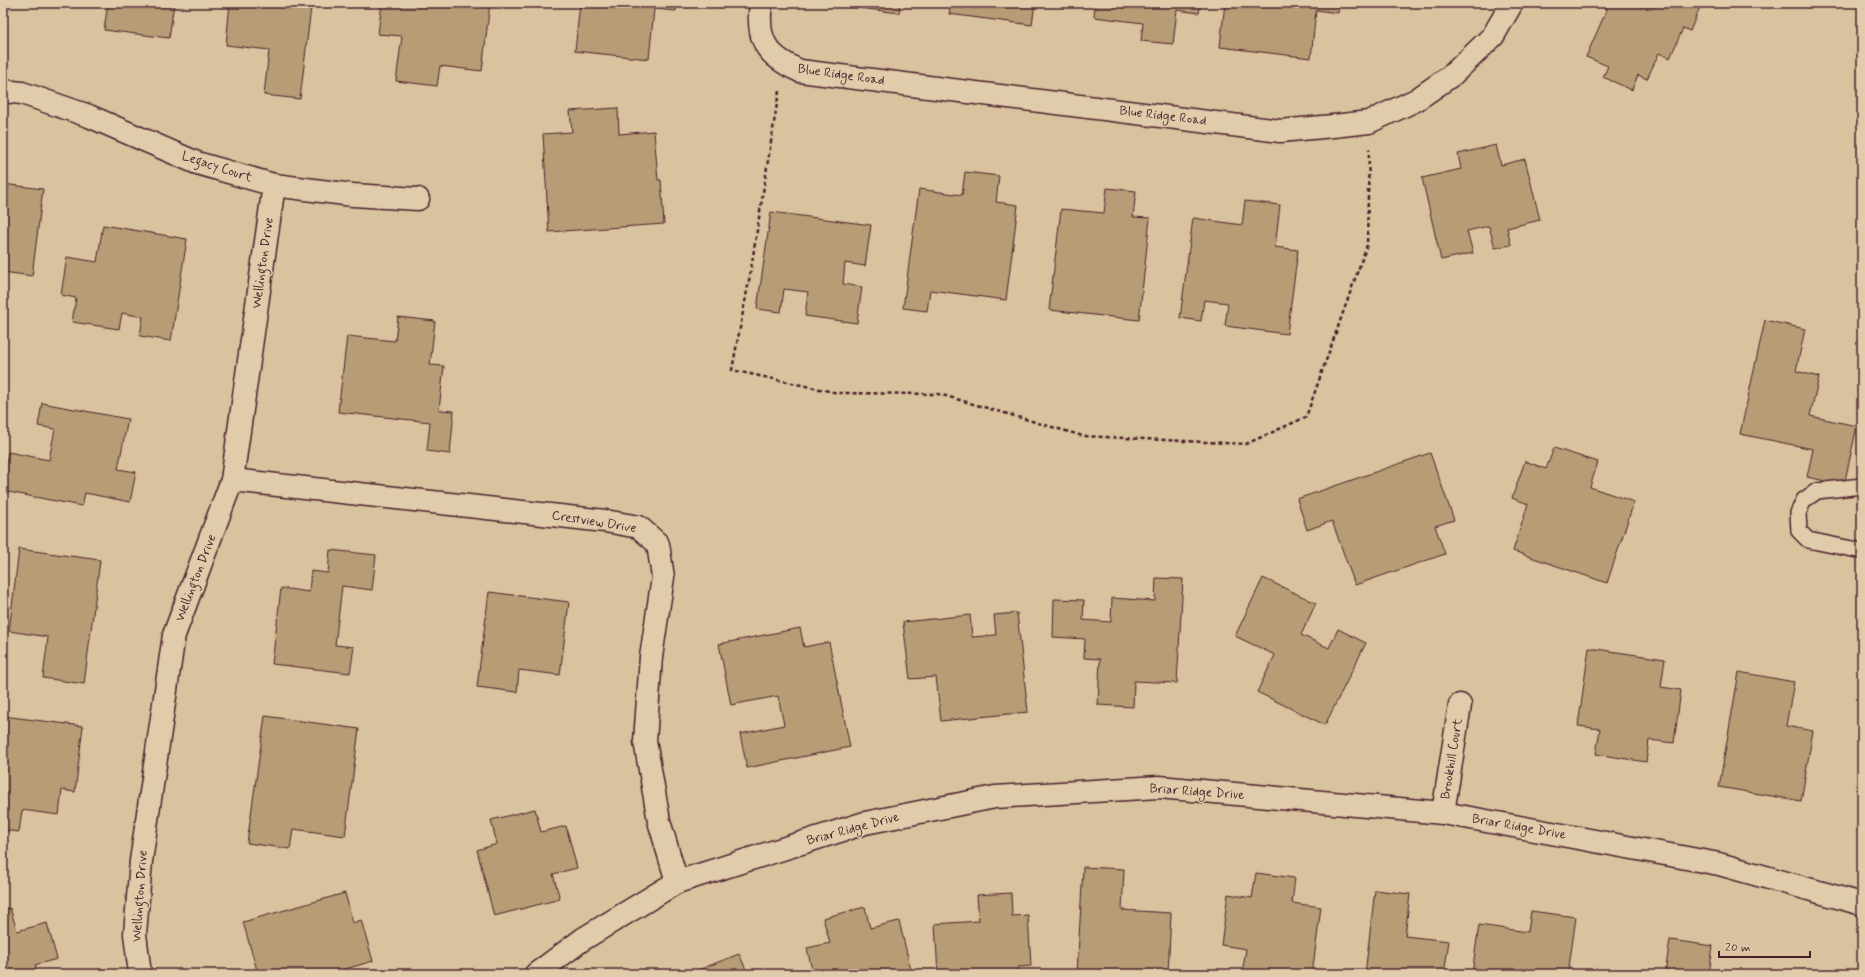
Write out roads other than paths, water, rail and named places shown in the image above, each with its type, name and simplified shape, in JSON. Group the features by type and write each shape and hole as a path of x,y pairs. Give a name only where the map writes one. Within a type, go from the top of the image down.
{"street":[{"name":"Blue Ridge Road","path":"761,3 759,20 762,41 777,59 800,71 1280,130 1370,122 1416,100 1452,75 1493,36 1512,3"},
{"name":"Legacy Court","path":"3,91 22,93 89,116 197,163 274,184 353,195 418,199"},
{"name":"Wellington Drive","path":"140,974 135,934 141,861 174,635 232,480 274,184"},
{"name":"Crestview Drive","path":"232,480 639,526 658,544 662,577 651,657 645,741 659,821 677,882"},
{"name":"Brookhill Court","path":"1443,813 1460,705"},
{"name":"Briar Ridge Drive","path":"536,974 582,939 677,882 865,823 995,797 1159,787 1443,813 1719,864 1862,904"}],"lane":[{"path":"1862,486 1818,491 1804,500 1798,513 1799,530 1808,540 1862,551"}]}
